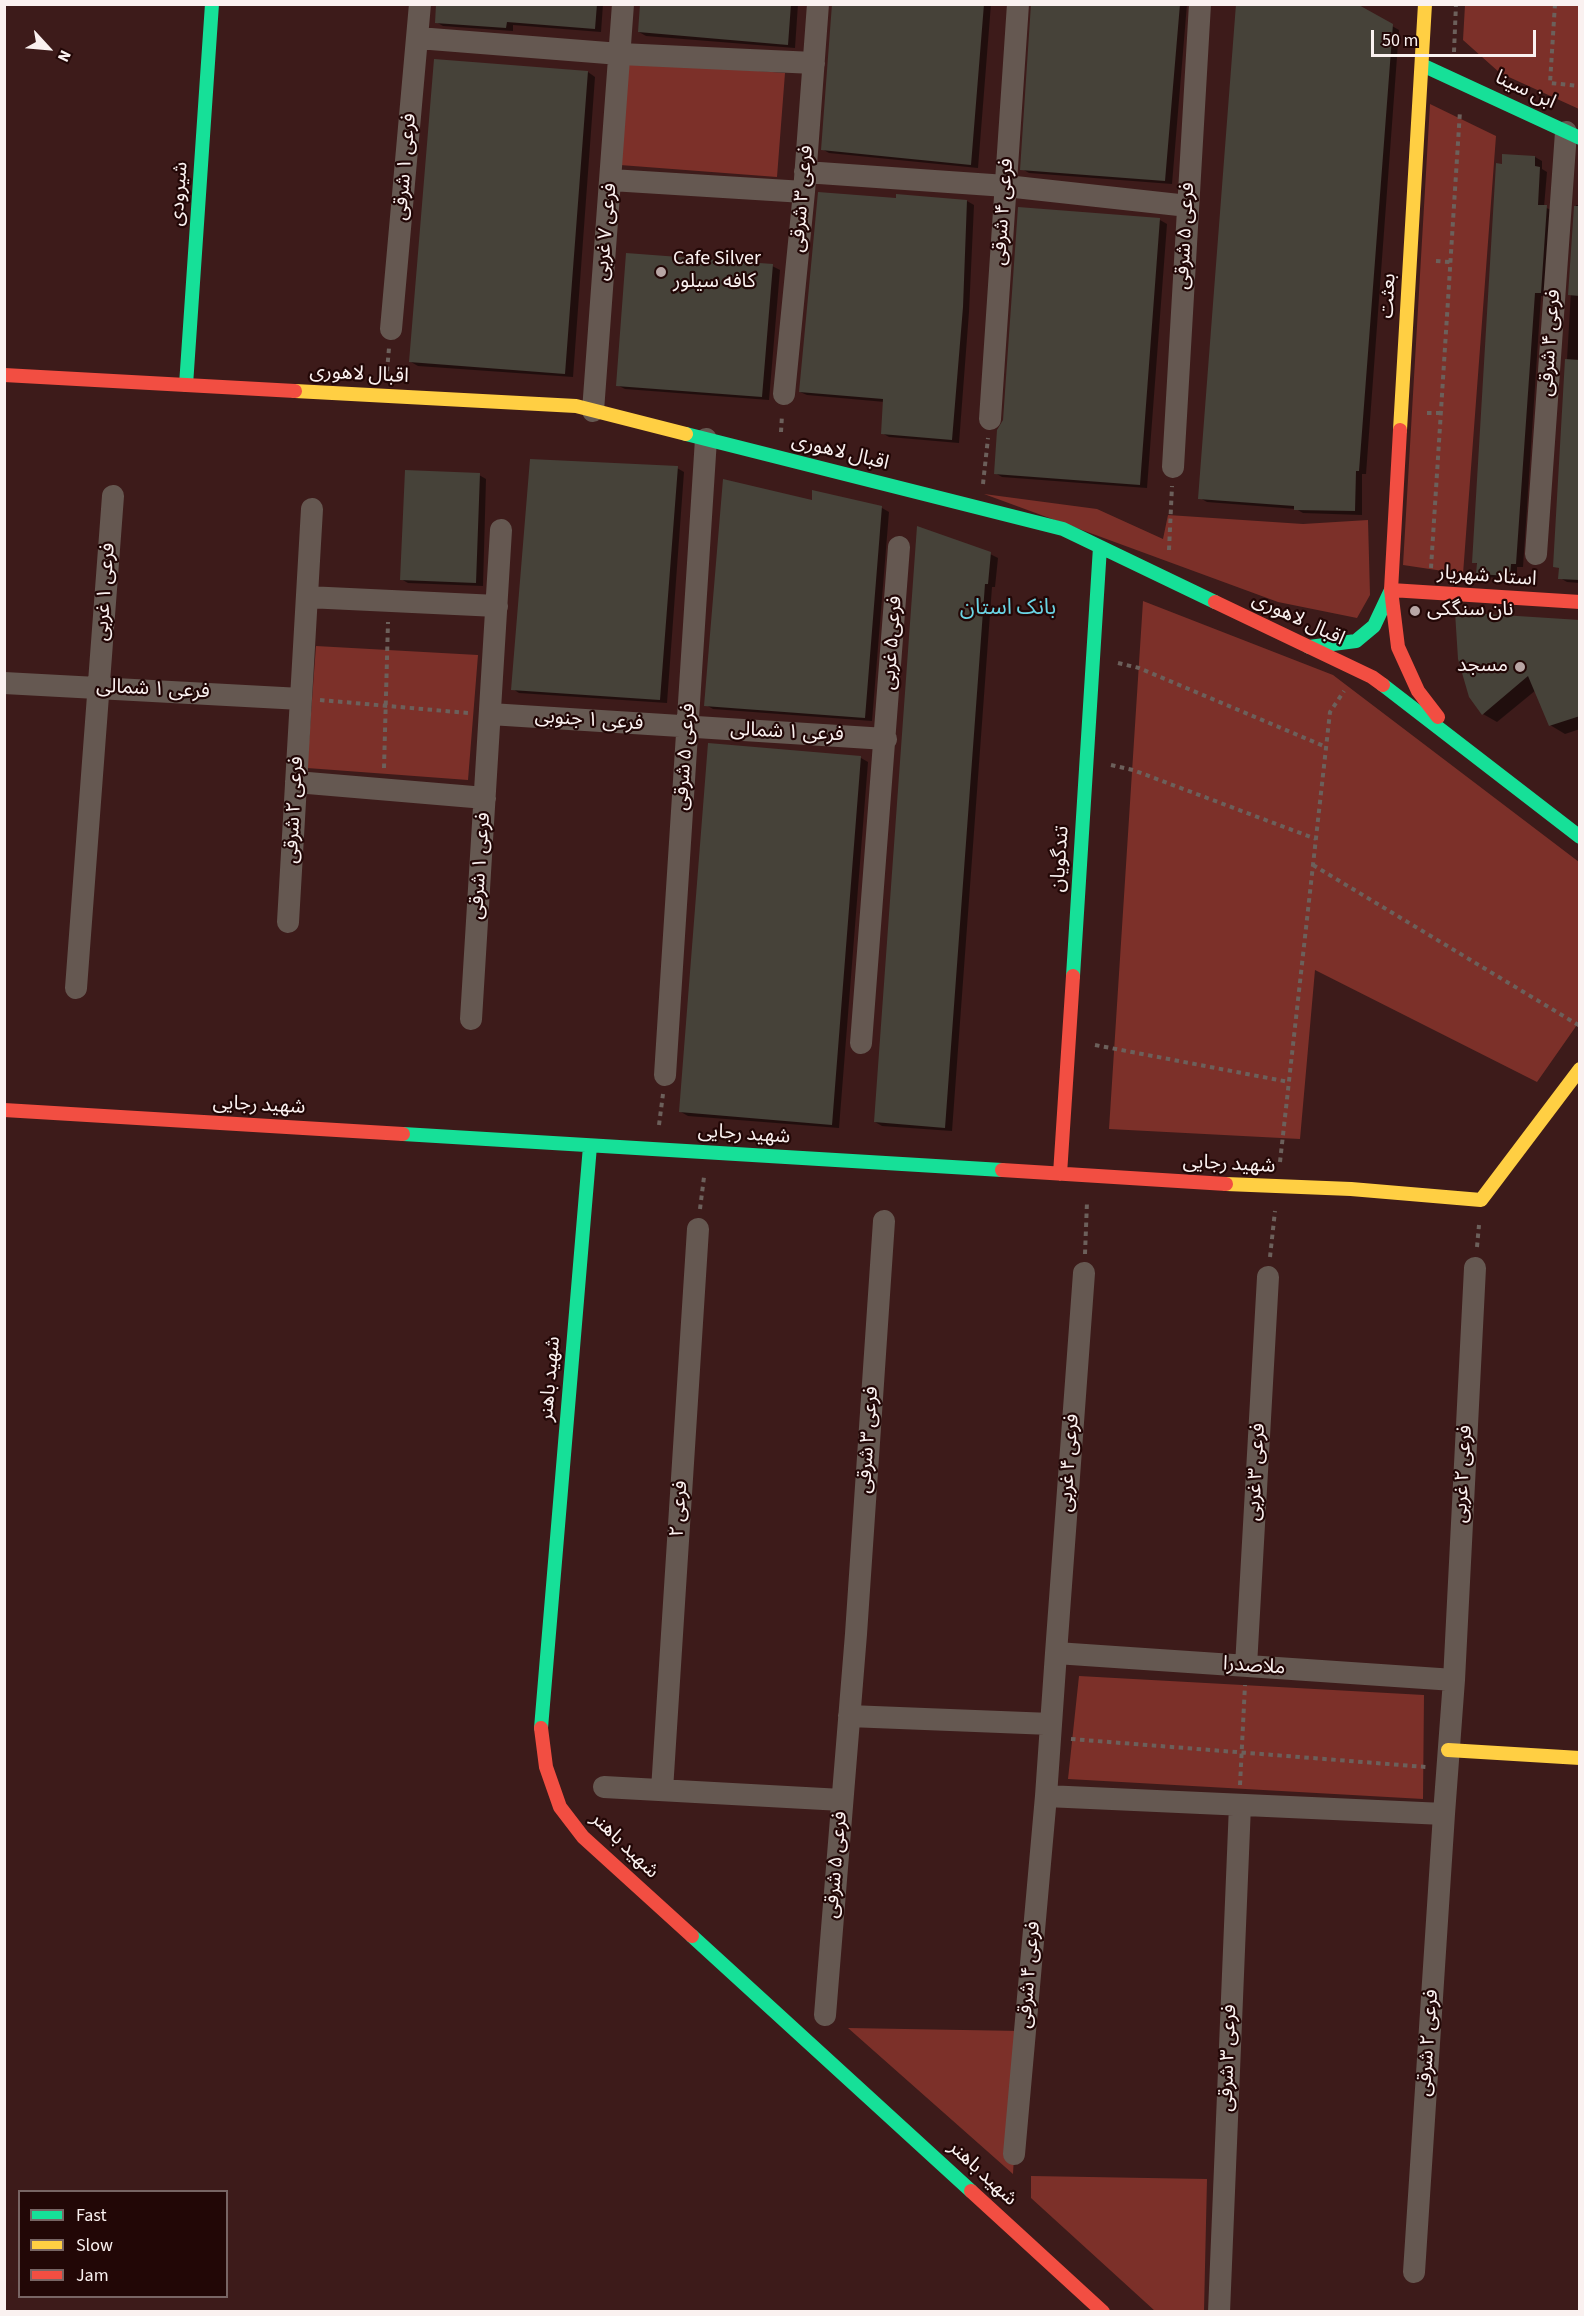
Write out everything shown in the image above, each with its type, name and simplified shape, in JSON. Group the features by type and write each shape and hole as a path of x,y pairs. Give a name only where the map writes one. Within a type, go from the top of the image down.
{"street":[{"name":"شیرودی","path":"186,385 212,4"},
{"name":"فرعی ۱ شرقی","path":"391,329 420,4"},
{"path":"620,54 623,4"},
{"name":"فرعی ۳ شرقی","path":"784,394 805,182 818,4"},
{"name":"فرعی ۴ شرقی","path":"990,419 1018,4"},
{"name":"فرعی ۵ شرقی","path":"1173,467 1200,4"},
{"path":"1412,4 1425,12"},
{"name":"بعثت","path":"1391,590 1425,12"},
{"path":"418,38 620,54 813,63"},
{"name":"فرعی ۷ غربی","path":"593,411 620,54"},
{"name":"ابن سینا","path":"1422,65 1573,135"},
{"name":"فرعی ۴ شرقی","path":"1536,554 1573,135"},
{"path":"611,180 1006,186 1188,206"},
{"name":"اقبال لاهوری","path":"4,375 576,406 1064,529 1372,677 1580,837"},
{"name":"فرعی ۵ شرقی","path":"665,1075 706,439"},
{"name":"فرعی ۱ غربی","path":"99,687 113,496"},
{"path":"301,699 312,509"},
{"path":"490,714 501,530"},
{"name":"فرعی۵ غربی","path":"886,739 899,547"},
{"name":"تندگویان","path":"1060,1174 1100,547"},
{"path":"1309,646 1356,640 1374,626 1391,590"},
{"path":"1391,590 1398,647 1418,692 1459,744"},
{"name":"استاد شهریار","path":"1391,590 1580,602"},
{"path":"307,597 497,606"},
{"name":"فرعی ۱ شمالی","path":"4,683 301,699"},
{"path":"76,988 99,687"},
{"name":"فرعی ۲ شرقی","path":"288,922 301,699"},
{"name":"فرعی ۱ شرقی","path":"471,1019 490,714"},
{"name":"فرعی ۱ جنوبی","path":"490,714 688,728"},
{"name":"فرعی ۱ شمالی","path":"688,728 886,739"},
{"path":"861,1043 886,739"},
{"path":"296,782 485,798"},
{"path":"1482,1200 1580,1069"},
{"name":"شهید رجایی","path":"4,1110 1089,1176 1351,1189 1482,1200"},
{"name":"شهید باهنر","path":"590,1146 540,1720 546,1767 560,1807 583,1838 1103,2312"},
{"name":"فرعی ۳ شرقی","path":"849,1716 884,1221"},
{"name":"فرعی ۲","path":"662,1790 698,1229"},
{"name":"فرعی ۲ غربی","path":"1454,1680 1474,1268"},
{"name":"فرعی ۴ غربی","path":"1056,1653 1084,1273"},
{"name":"فرعی ۳ غربی","path":"1246,1666 1268,1277"},
{"path":"1056,1653 1046,1796 1444,1814 1454,1680"},
{"name":"ملاصدرا","path":"1056,1653 1454,1680"},
{"path":"849,1716 1051,1731"},
{"name":"فرعی ۵ شرقی","path":"825,2015 849,1716"},
{"path":"1448,1759 1580,1758"},
{"path":"604,1787 842,1800"},
{"name":"فرعی ۴ شرقی","path":"1014,2154 1046,1796"},
{"name":"فرعی ۳ شرقی","path":"1219,2312 1240,1805"},
{"name":"فرعی ۲ شرقی","path":"1414,2272 1444,1814"}],"path":[{"path":"1555,4 1550,83 1580,86"},
{"path":"1431,569 1459,118"},
{"path":"385,396 391,329"},
{"path":"779,457 784,394"},
{"path":"980,508 990,419"},
{"path":"1167,579 1173,467"},
{"path":"383,789 389,600"},
{"path":"1093,657 1139,668 1326,747"},
{"path":"1282,1138 1330,712 1347,686"},
{"path":"301,699 490,714"},
{"path":"1086,764 1115,765 1133,770 1316,839"},
{"path":"1313,865 1580,1026"},
{"path":"1069,1038 1114,1050 1289,1082"},
{"path":"657,1150 665,1075"},
{"path":"698,1229 706,1153"},
{"path":"1084,1273 1089,1176"},
{"path":"1268,1277 1278,1187"},
{"path":"1474,1268 1482,1200"},
{"path":"1240,1805 1246,1666"},
{"path":"1051,1731 1242,1753 1448,1759"}],"shaded area":[{"path":"1465,5 1579,5 1579,109 1500,73 1463,40"},
{"path":"628,61 785,73 777,177 620,165"},
{"path":"1430,104 1496,136 1463,574 1403,565"},
{"path":"984,494 1097,509 1163,539 1168,515 1303,524 1368,520 1370,595 1357,618 1278,602"},
{"path":"1143,601 1333,675 1579,862 1579,1022 1537,1082 1315,970 1300,1139 1109,1129"},
{"path":"316,646 478,655 468,780 307,768"},
{"path":"1079,1676 1424,1695 1423,1799 1068,1779"},
{"path":"848,2028 1021,2031 1013,2174"},
{"path":"1031,2176 1207,2179 1204,2311 1155,2311 1031,2198"}],"building":[{"path":"436,4 597,4 595,29 507,22 506,28 435,23"},
{"path":"640,4 791,4 788,45 638,32"},
{"path":"832,4 984,4 971,165 821,150"},
{"path":"1031,4 1180,4 1165,181 1020,170"},
{"path":"1236,4 1357,4 1393,24 1359,471 1356,471 1355,511 1294,510 1294,506 1198,499"},
{"path":"434,59 588,71 565,374 409,362"},
{"path":"1502,154 1535,156 1535,166 1540,167 1538,205 1547,205 1541,293 1535,293 1516,564 1511,564 1510,576 1476,574 1477,563 1472,563 1496,163 1502,164"},
{"path":"818,192 896,198 896,194 967,200 963,307 952,440 881,434 883,399 799,392"},
{"path":"1574,206 1580,206 1580,296 1568,295"},
{"path":"1018,207 1160,218 1140,485 994,474 997,430 1003,420"},
{"path":"626,253 773,264 762,397 616,386"},
{"path":"1565,359 1580,360 1580,580 1558,579 1559,568 1553,567"},
{"path":"530,459 678,466 660,700 511,690"},
{"path":"405,470 480,473 476,583 400,580"},
{"path":"723,479 812,500 812,490 882,506 865,718 704,706"},
{"path":"917,526 991,552 988,584 985,584 945,1128 874,1122"},
{"name":"مسجد","path":"1455,612 1580,620 1580,716 1549,726 1528,676 1482,715 1469,697 1458,659"},
{"path":"708,743 861,756 832,1125 679,1112"}],"traffic: fast":[{"path":"186,385 212,4"},
{"path":"1422,65 1580,138"},
{"path":"686,434 1063,529 1215,602"},
{"path":"1073,976 1100,547"},
{"path":"1309,647 1356,641 1374,626 1391,590"},
{"path":"1383,685 1580,837"},
{"path":"403,1134 1002,1170"},
{"path":"541,1728 590,1146"},
{"path":"692,1936 971,2191"}],"traffic: slow":[{"path":"1400,430 1425,4"},
{"path":"295,391 576,406 686,434"},
{"path":"1226,1184 1351,1189 1481,1200 1580,1069"},
{"path":"1448,1750 1580,1758"}],"traffic: jam":[{"path":"4,375 295,391"},
{"path":"1400,430 1391,590 1398,647 1418,691 1438,717"},
{"path":"1391,590 1580,602"},
{"path":"1215,602 1372,677 1383,685"},
{"path":"1060,1174 1073,976"},
{"path":"4,1110 403,1134"},
{"path":"1002,1170 1226,1184"},
{"path":"541,1728 546,1767 560,1807 583,1837 692,1936"},
{"path":"971,2191 1103,2312"}],"place":[{"name":"Cafe Silver کافه سیلور","path":"661,272"},
{"name":"نان سنگکی","path":"1415,611"},
{"name":"مسجد","path":"1520,667"}],"district":[{"name":"بانک استان","path":"1008,609"}]}
